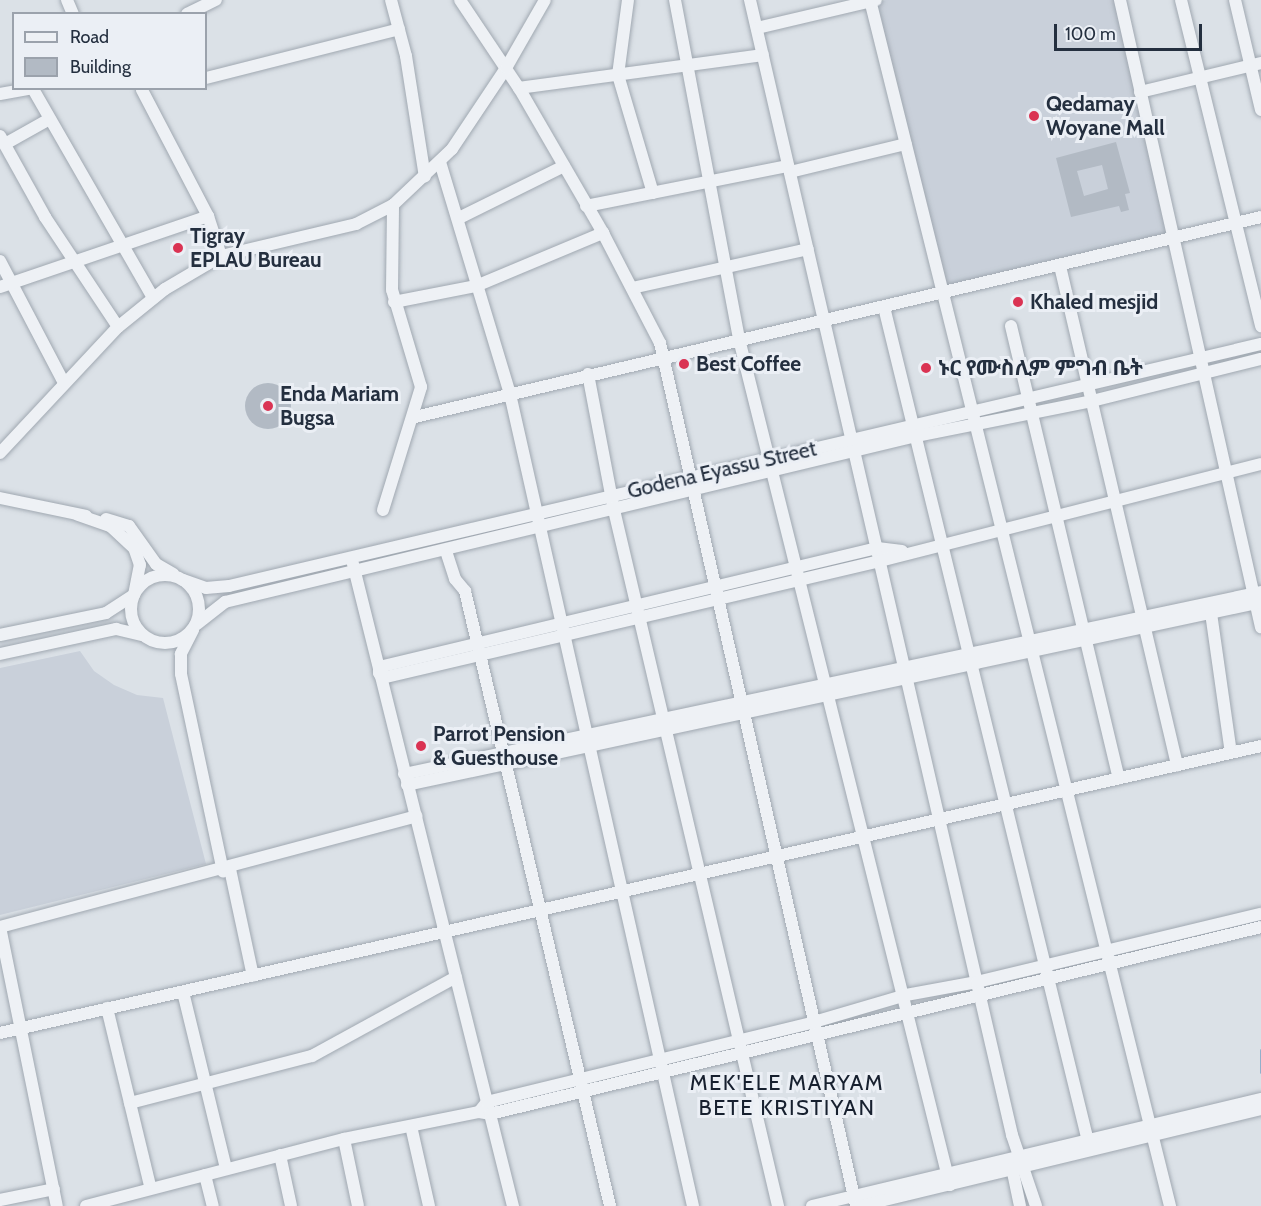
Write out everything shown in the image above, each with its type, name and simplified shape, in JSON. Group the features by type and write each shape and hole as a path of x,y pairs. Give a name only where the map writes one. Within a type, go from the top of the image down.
{"street":[{"path":"192,12 216,0"},
{"path":"391,0 399,29 425,177"},
{"path":"460,0 519,88 603,232 633,288 663,357 857,1203"},
{"path":"0,450 118,327 153,298 221,256 356,224 393,205 440,162 506,68 544,0"},
{"path":"628,0 618,75 653,193"},
{"path":"675,0 685,67 739,339 863,836 906,995 948,1180"},
{"path":"750,0 1012,1134 1025,1162 1036,1206"},
{"path":"757,28 872,0 1170,1206"},
{"path":"1120,0 1226,472 1258,597 1261,627"},
{"path":"1181,0 1261,326"},
{"path":"1236,0 1256,65 1261,110"},
{"path":"207,78 399,29"},
{"path":"519,88 763,55"},
{"path":"1140,92 1256,65"},
{"path":"0,94 26,90"},
{"path":"33,90 48,120 126,245 153,298"},
{"path":"141,90 208,216 221,256"},
{"path":"48,120 2,140 75,263 118,327"},
{"path":"586,206 708,185 906,144"},
{"path":"440,162 459,218 476,286 510,394 561,630 693,1206"},
{"path":"459,218 564,166"},
{"path":"383,510 415,417 421,387 394,302 389,264 393,205"},
{"path":"6,285 208,216"},
{"path":"415,417 588,374 824,322 1261,217"},
{"path":"394,302 476,286 603,232"},
{"path":"633,288 808,249"},
{"path":"0,261 6,285 64,383"},
{"path":"1060,266 1178,765"},
{"path":"884,307 1088,1141"},
{"path":"1011,326 1119,778"},
{"name":"Godena Eyassu Street","path":"915,431 976,427 1092,401 1202,366 1261,344"},
{"name":"Godena Eyassu Street","path":"195,627 217,604 693,490 770,466 915,431 973,412 1028,399 1202,366 1261,359"},
{"path":"588,374 614,510 778,1206"},
{"path":"380,673 797,574 880,561 902,551 1261,464"},
{"name":"Godena Eyassu Street","path":"180,578 200,587 222,588 690,477 770,466"},
{"path":"2,496 129,526 156,564 180,578 199,602 195,627 181,654 181,674 226,871 253,976"},
{"path":"78,515 121,532 134,548 140,565 132,616 152,640 176,642 195,627"},
{"path":"797,574 877,548 902,551"},
{"path":"446,551 455,579 465,591 480,649 610,1206"},
{"path":"351,556 456,977 485,1109 513,1206"},
{"path":"0,635 106,613 134,595 148,579 180,578"},
{"path":"1144,622 1211,613 1258,597"},
{"path":"406,779 1258,597"},
{"path":"1211,613 1231,753"},
{"path":"0,654 116,629 132,630 167,649 181,674"},
{"path":"0,1033 1261,746"},
{"path":"57,1206 19,1029 0,927 226,871 416,816"},
{"path":"86,1206 126,1201 150,1186 344,1139 485,1109 816,1029 910,1012 980,996 1047,973 1261,914"},
{"path":"1108,958 1261,927"},
{"path":"816,1029 906,995 977,982 1047,973"},
{"path":"130,1103 204,1081 312,1056 456,977"},
{"path":"183,992 226,1168"},
{"path":"107,1008 150,1186"},
{"path":"812,1206 857,1203 1260,1102"},
{"path":"411,1126 429,1206"},
{"path":"1025,1162 1088,1141 1151,1131"},
{"path":"1012,1134 1011,1166 1020,1206"},
{"path":"344,1139 358,1206"},
{"path":"280,1155 291,1206"},
{"path":"206,1174 213,1206"},
{"path":"0,1200 54,1189"}],"shaded area":[{"path":"886,0 1114,0 1170,236 945,288 877,2"},
{"path":"80,651 94,671 114,685 137,695 163,698 206,864 0,915 0,668"}],"building":[{"name":"Qedamay Woyane Mall","path":"1116,142 1130,193 1125,194 1129,210 1121,212 1119,206 1071,217 1056,158","holes":["1102,165 1108,189 1084,196 1077,171"]},
{"name":"Enda Mariam Bugsa","path":"268,383 284,390 291,406 284,422 268,429 252,422 245,406 252,390"}],"waterway":[{"path":"1261,1050 1261,1072"}],"place":[{"name":"Qedamay Woyane Mall","path":"1034,116"},
{"name":"Tigray EPLAU Bureau","path":"178,248"},
{"name":"Khaled mesjid","path":"1018,302"},
{"name":"Best Coffee","path":"684,364"},
{"name":"ኑር የሙስሊም ምግብ ቤት","path":"926,368"},
{"name":"Enda Mariam Bugsa","path":"268,406"},
{"name":"Parrot Pension & Guesthouse","path":"421,746"}],"district":[{"name":"MEK'ELE MARYAM BETE KRISTIYAN","path":"787,1094"}]}
